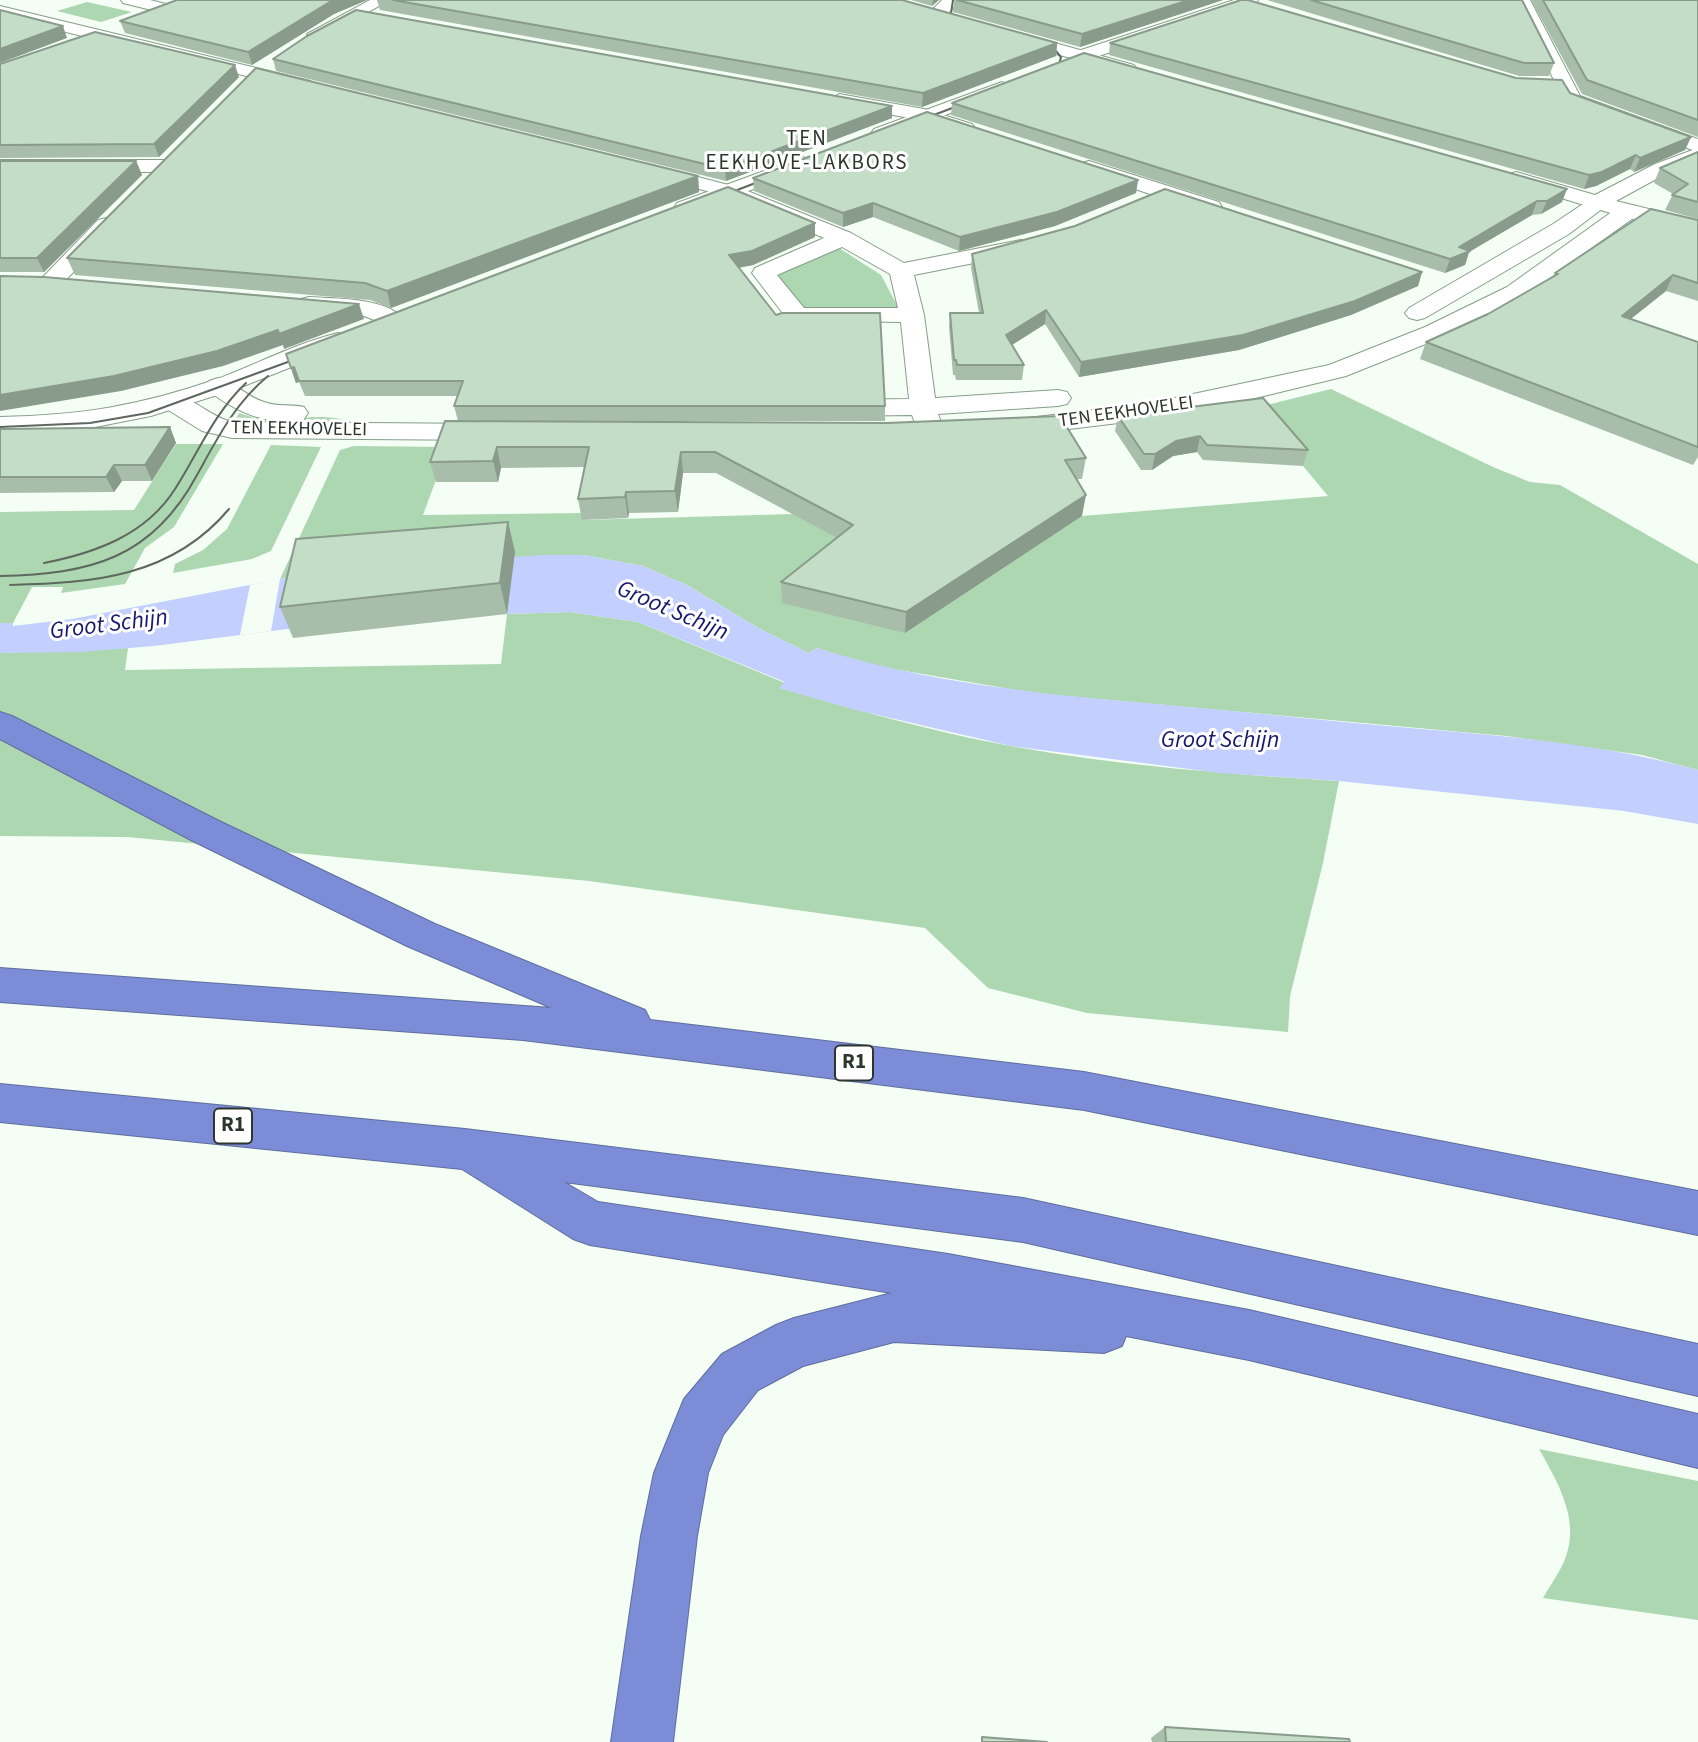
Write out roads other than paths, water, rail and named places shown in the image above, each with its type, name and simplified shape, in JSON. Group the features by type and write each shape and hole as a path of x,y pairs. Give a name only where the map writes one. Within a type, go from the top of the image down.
{"highway":[{"name":"R1","path":"0,724 204,830 421,935 674,1040"},
{"name":"R1","path":"0,985 523,1022 1084,1091 1698,1213"},
{"name":"R1","path":"0,1103 465,1149 1023,1220 1698,1370"},
{"path":"465,1149 590,1223 947,1278 1249,1335 1698,1441"},
{"path":"642,1742 669,1536 681,1473 703,1418 740,1372 794,1343 894,1317 1249,1335"}],"street":[{"path":"129,0 174,7 145,18"},
{"path":"950,0 945,9 929,12 962,21"},
{"path":"1522,0 1556,85 1573,100 1698,146"},
{"path":"1054,66 1247,3"},
{"path":"303,41 355,13 382,9"},
{"path":"0,11 319,89"},
{"path":"74,44 122,26"},
{"path":"988,29 1141,72"},
{"path":"239,91 277,58"},
{"path":"861,141 1022,79"},
{"path":"827,97 927,116 981,133"},
{"name":"TEN EEKHOVELEI","path":"824,433 919,427 1081,397 1320,359 1422,310 1461,288 1561,229 1600,200 1698,154"},
{"path":"667,215 822,156"},
{"path":"0,166 169,161 145,185"},
{"path":"1072,162 1227,212"},
{"path":"630,166 730,191 843,238 901,271 981,256 1048,239"},
{"path":"1499,173 1697,228"},
{"name":"TEN EEKHOVELEI","path":"991,429 1151,411 1320,359 1434,332 1515,292 1632,209 1663,194 1634,182"},
{"path":"1136,205 1162,191"},
{"path":"51,282 117,214"},
{"path":"1561,229 1580,230 1593,239"},
{"path":"843,238 763,273 797,315 912,315"},
{"path":"901,271 912,315 919,427"},
{"path":"1435,280 1496,300"},
{"path":"25,282 75,284"},
{"path":"227,393 402,316 369,309 288,302"},
{"name":"TEN EEKHOVELEI","path":"218,427 227,393"},
{"name":"TEN EEKHOVELEI","path":"0,425 80,422 227,393 264,413 519,432"},
{"name":"TEN EEKHOVELEI","path":"174,402 218,427 239,431 384,422 499,411"},
{"name":"TEN EEKHOVELEI","path":"806,408 919,427"}],"water":[{"name":"Groot Schijn","path":"584,555 643,566 687,585 760,629 809,653 817,648 858,660 942,678 1070,696 1519,738 1591,747 1663,761 1698,770 1698,824 1624,811 1339,781 1220,773 1011,746 852,709 779,688 785,682 638,622 569,612 507,614 514,557"},
{"name":"Groot Schijn","path":"307,574 295,628 154,646 80,652 0,653 0,623 13,623 13,626 72,619"}],"tram line":[{"path":"953,0 951,13 966,23"},
{"path":"1040,44 1055,50 1061,57 1059,65 1046,72"},
{"path":"915,122 971,101"},
{"path":"719,197 771,177"},
{"path":"0,427 90,423 148,413 307,355"},
{"path":"0,576 32,575 90,565 139,543 160,526 179,503 228,422 246,398 268,376"},
{"path":"44,563 82,554 118,540 149,519 175,489 216,420 246,383"},
{"path":"10,585 72,582 130,572 183,549 207,532 229,509"}],"district":[{"name":"TEN EEKHOVE-LAKBORS","path":"807,152"}]}
